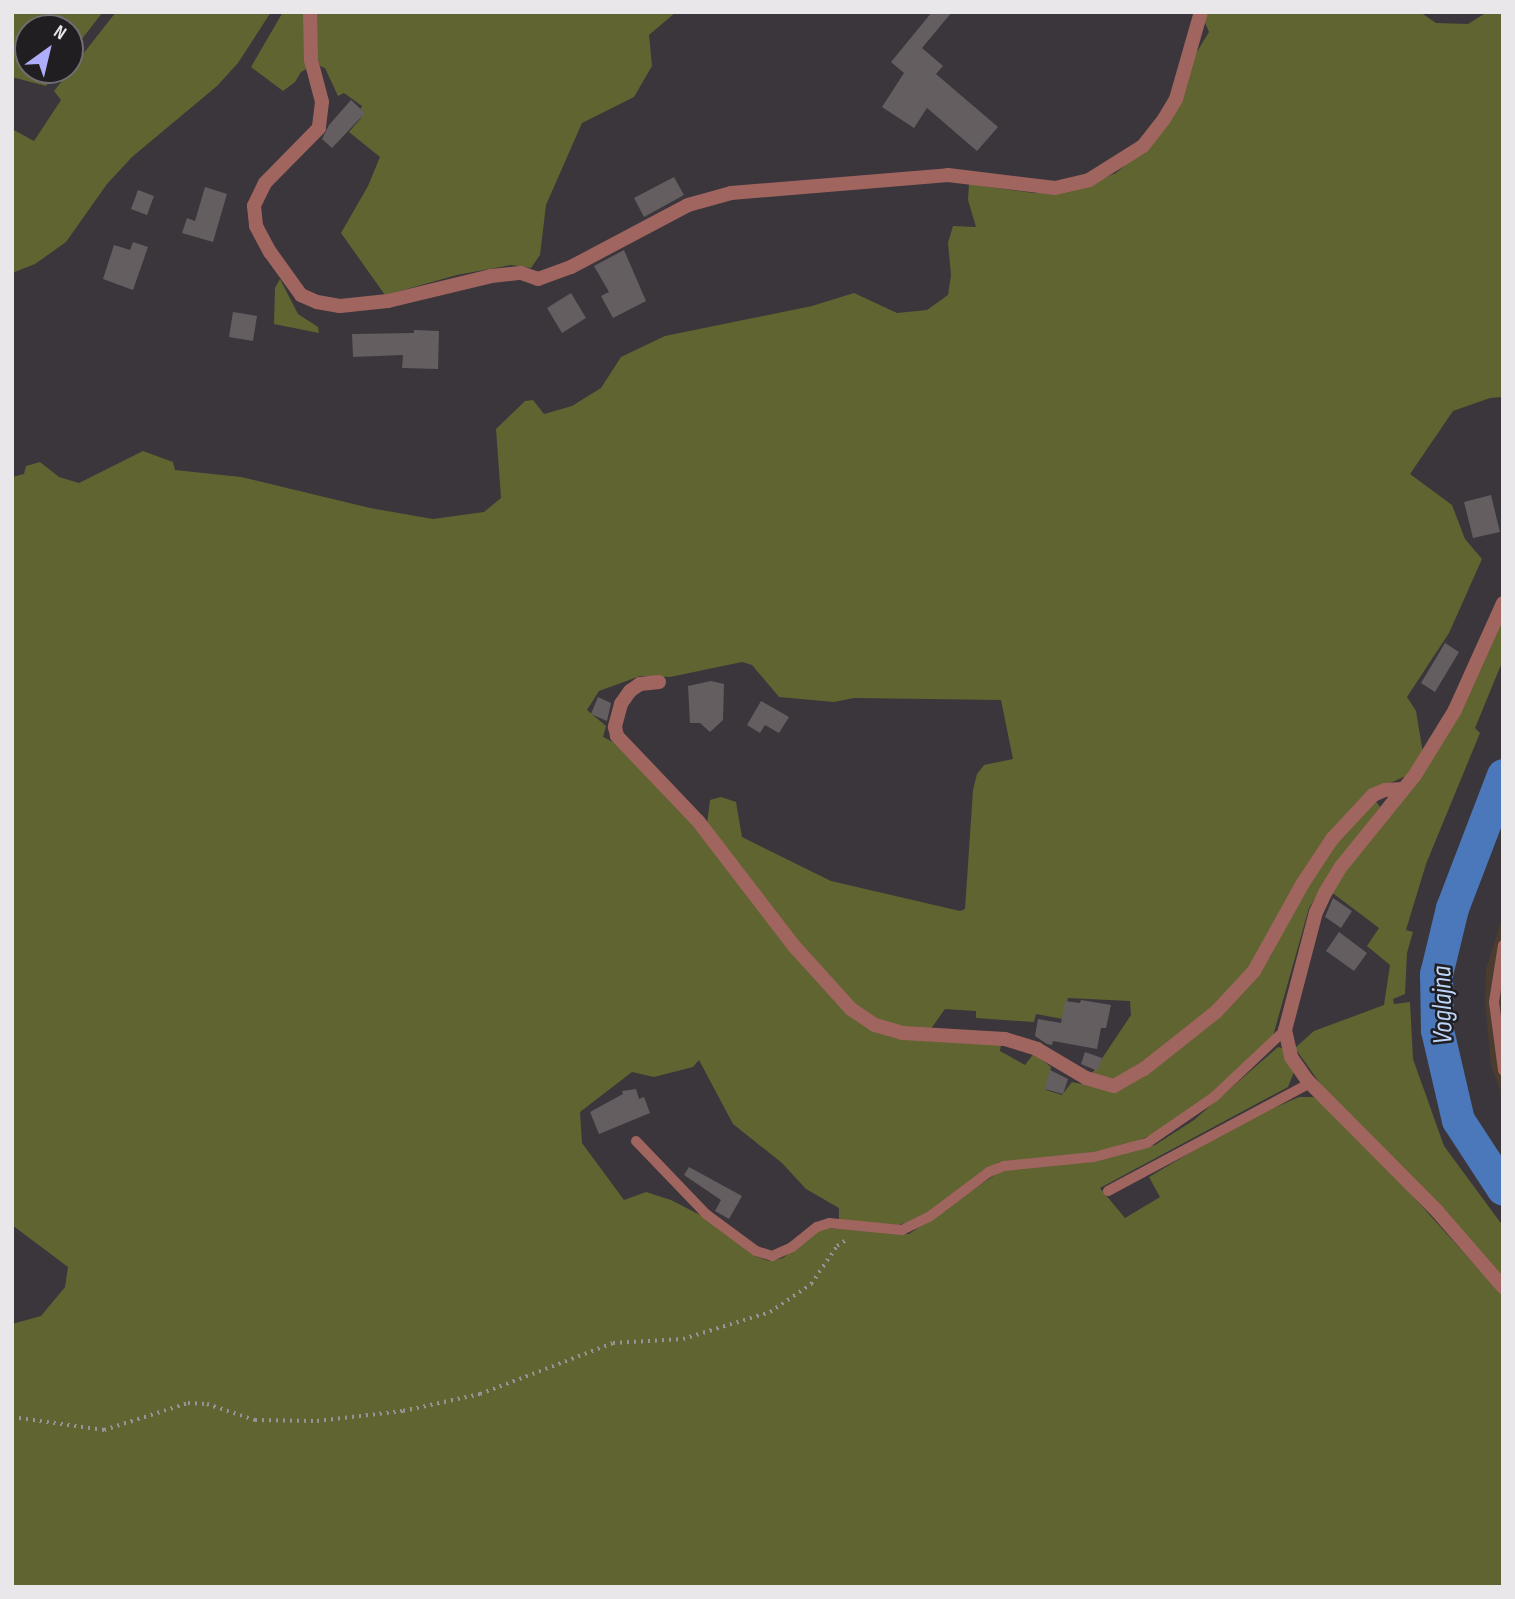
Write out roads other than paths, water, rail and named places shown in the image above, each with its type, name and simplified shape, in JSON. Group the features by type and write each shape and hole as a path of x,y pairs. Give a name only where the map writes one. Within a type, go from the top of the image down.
{"street":[{"path":"310,12 311,60 322,102 319,128 265,183 254,206 256,226 270,252 301,295 340,306 388,301 491,276 521,273 538,279 571,267 688,205 731,193 948,175 1055,188 1089,180 1143,146 1164,120 1176,99 1201,12"},
{"path":"1503,603 1455,710 1403,789 1340,868 1316,912 1285,1030 1291,1057 1310,1083 1437,1211 1503,1287"},
{"path":"659,682 640,684 630,691 621,704 615,727 617,736 698,821 794,946 851,1009 875,1025 903,1033 1006,1039 1037,1049 1086,1078 1114,1086 1144,1069 1216,1012 1254,971 1303,883 1332,839 1373,795 1385,790 1403,789"}],"lane":[{"path":"1502,953 1494,1002 1503,1070"},
{"path":"636,1141 706,1214 756,1251 772,1256 792,1247 817,1227 829,1223 902,1230 929,1217 989,1172 1004,1167 1094,1157 1147,1143 1214,1097 1285,1030"},
{"path":"1108,1191 1310,1083"}],"waterway":[{"name":"Voglajna","path":"1503,775 1452,908 1436,974 1437,1030 1458,1120 1503,1189"}]}
